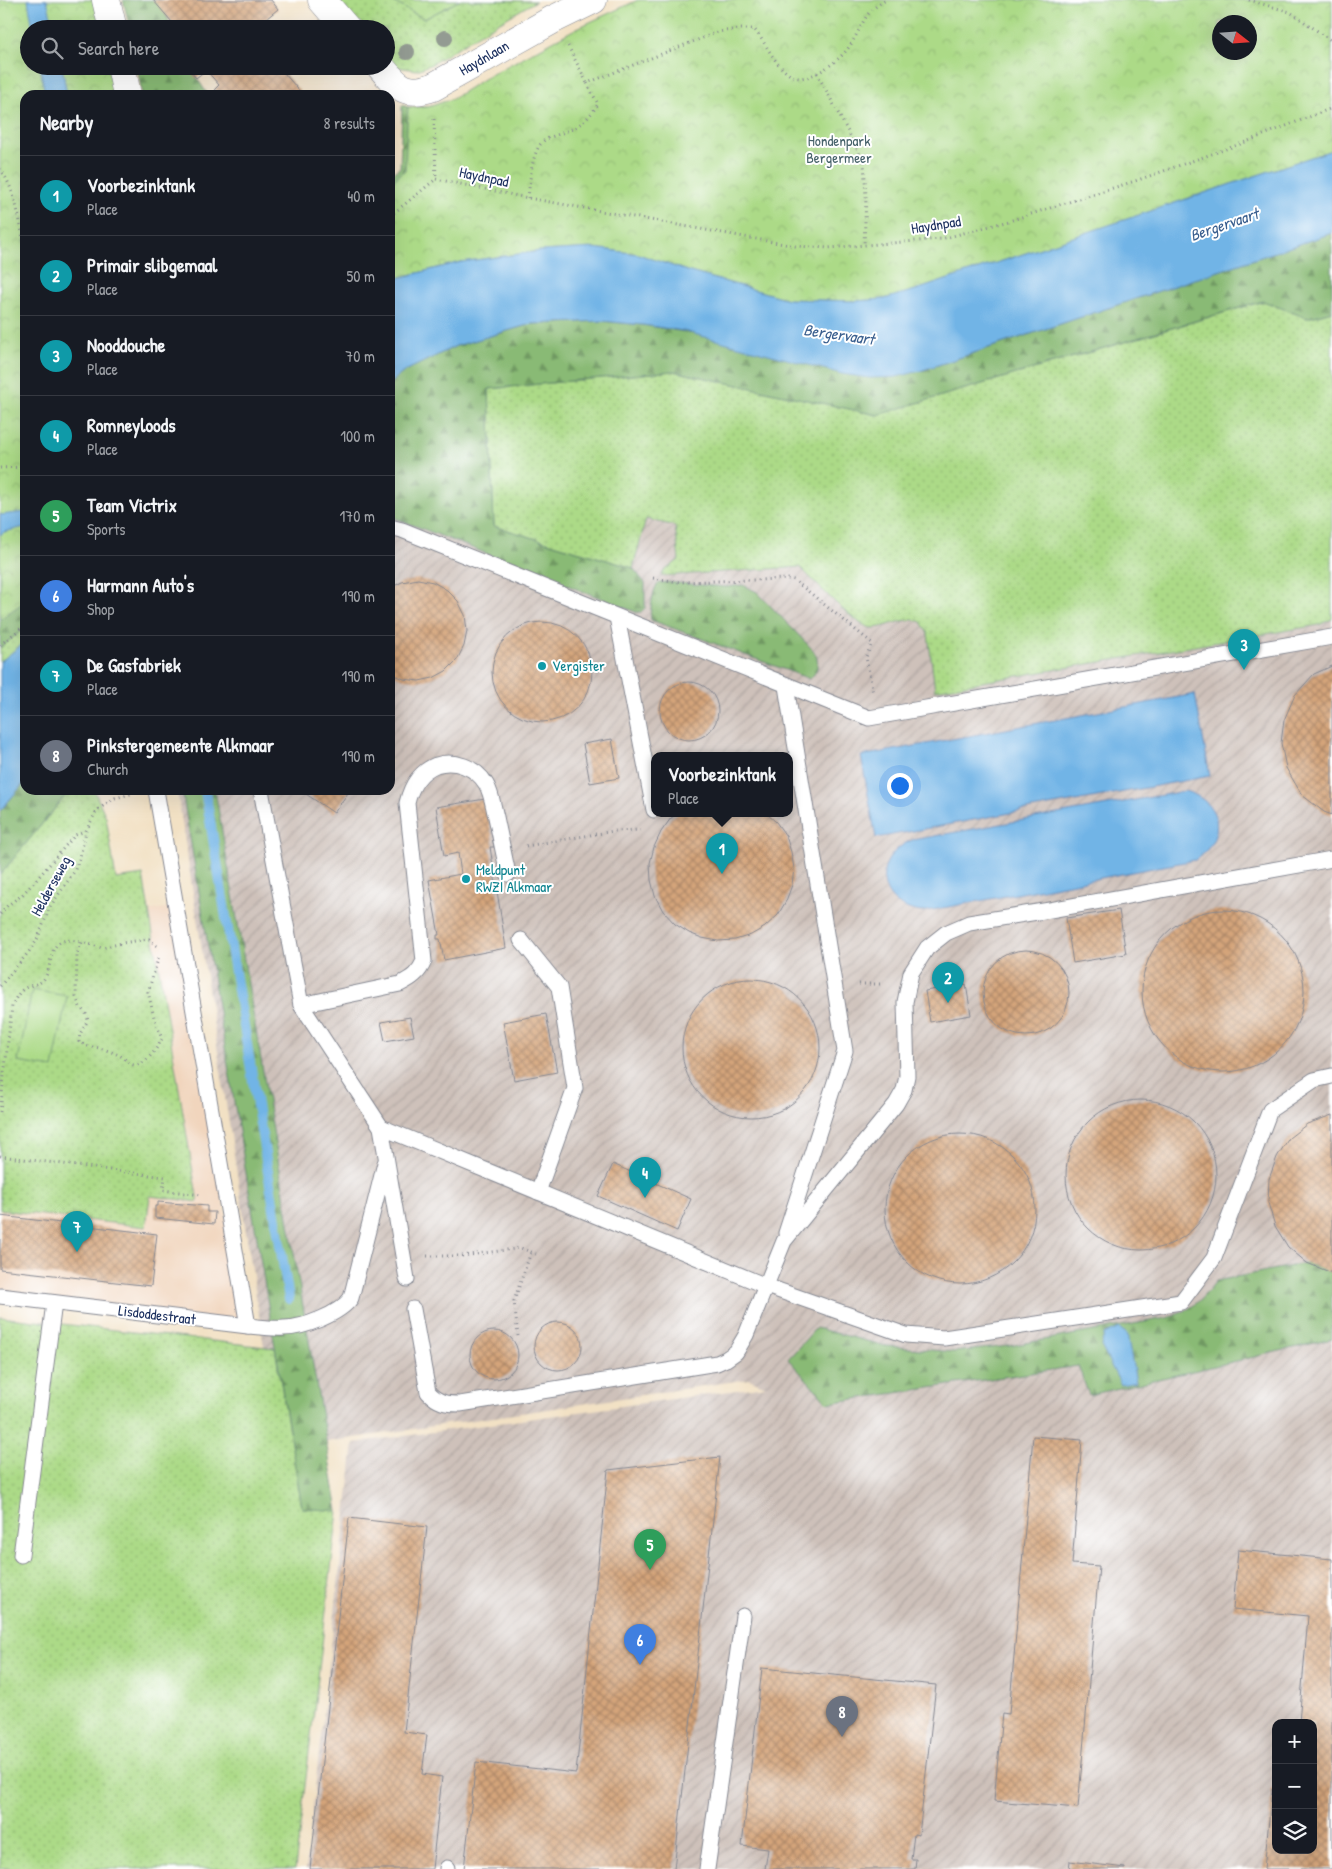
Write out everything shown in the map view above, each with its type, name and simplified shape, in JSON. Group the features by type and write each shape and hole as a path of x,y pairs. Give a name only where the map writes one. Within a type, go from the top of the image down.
{"street":[{"path":"106,0 111,20"},
{"path":"322,0 339,20"},
{"name":"Haydnlaan","path":"388,75 396,85 405,90 414,92 433,88 554,19 593,0"},
{"path":"123,75 126,90"}],"lane":[{"path":"395,528 867,718 1332,637"},
{"path":"617,617 651,794"},
{"path":"412,1309 428,1392 435,1400 444,1404 460,1404 717,1363 736,1352 746,1335 784,1241 845,1051 786,686"},
{"path":"301,1005 400,984 412,978 420,971 424,961 407,803 410,791 416,780 425,771 436,765 449,763 463,765 476,773 486,783 491,797 508,874"},
{"path":"157,795 248,1326"},
{"path":"262,795 301,1005 381,1127 407,1279"},
{"path":"784,1241 896,1104 904,1090 907,1076 905,1002 911,973 927,948 946,933 970,923 1332,859"},
{"path":"521,940 559,987 576,1088 538,1192"},
{"path":"381,1127 766,1286 906,1336 944,1338 1181,1302 1214,1258 1270,1110 1314,1080 1332,1076"},
{"name":"Lisdoddestraat","path":"0,1296 248,1326 284,1328 299,1326 336,1312 346,1305 351,1298 386,1157"},
{"path":"21,1555 54,1303"},
{"path":"707,1869 743,1616"}],"path":[{"path":"554,19 587,83 718,32 738,29 754,29 778,65 792,77 807,77 832,64 846,51 868,15 876,6 886,0"},
{"path":"1249,0 1290,12 1332,41"},
{"path":"817,73 864,162 866,196 864,246"},
{"name":"Haydnpad","path":"528,198 531,173 537,151 544,140 572,130 588,119 598,104 587,83"},
{"name":"Haydnpad","path":"433,88 436,179"},
{"name":"Haydnpad","path":"436,179 528,198 795,246 828,248 864,246 942,239 1009,221 1138,180 1243,143 1332,108"},
{"path":"0,169 12,194 20,228"},
{"name":"Haydnpad","path":"395,212 436,179"},
{"path":"0,468 20,467"},
{"path":"653,578 679,582 794,580 872,643 866,657 874,699 867,718"},
{"path":"0,646 20,629"},
{"name":"Helderseweg","path":"0,986 37,940 50,907 74,872 80,857 86,831 97,810 115,798 126,795"},
{"path":"0,914 8,904 22,895 75,835 86,831"},
{"path":"503,850 614,831"},
{"path":"0,1112 11,1013 16,996 28,986 39,984 45,978 52,953 59,943 69,940 102,948 122,942 149,939 157,946"},
{"path":"82,942 77,954 76,997 88,1020 80,1034 79,1042 85,1046 104,1049 120,1055 130,1064 134,1065 143,1062 155,1051 162,1039 148,992 159,956 184,952"},
{"path":"858,984 885,984"},
{"path":"0,1156 165,1177 163,1190 226,1198"},
{"path":"404,1259 430,1256 462,1256 522,1248 536,1254"},
{"path":"518,1336 514,1301 531,1252"}],"shaded area":[{"path":"1332,247 1332,1869 306,1869 354,1443 766,1386 749,1379 280,1449 178,795 395,795 395,393 419,375 863,390"},
{"path":"171,907 246,1332 0,1299 0,997 57,927"}],"green space":[{"path":"0,0 93,0 99,20 20,20 20,75 111,75 113,90 20,90 20,605 0,619"},
{"path":"123,0 160,0 168,20 128,20"},
{"path":"338,0 390,0 424,19 460,0 536,1 432,64 417,70 395,66 395,20 355,20"},
{"path":"390,0 460,0 424,19"},
{"name":"Hondenpark Bergermeer","path":"638,0 1332,0 1332,150 919,289 884,299 855,301 788,299 690,272 638,254 594,248 541,251 461,262 395,279 395,179 405,170 408,107 428,107 452,99 485,78 577,28"},
{"path":"139,75 195,75 205,90 141,90"},
{"path":"402,105 408,107 428,107 432,164 395,205 395,172 400,167"},
{"path":"1332,233 1332,311 1307,318 1263,301 877,415 673,371 489,389 494,526 633,568 645,583 645,608 641,612 636,612 395,518 395,379 405,371 456,346 531,324 602,321 643,325 920,371"},
{"path":"1264,301 1307,318 1332,311 1332,619 1319,625 935,690 928,634 921,622 909,620 872,628 865,626 846,612 800,567 661,576 664,571 679,560 675,526 646,519 633,568 494,526 489,389 673,371 877,415"},
{"path":"20,497 20,632 0,648 0,511"},
{"path":"659,583 727,587 743,585 757,592 813,650 818,662 815,672 810,679 651,620 651,607 656,587"},
{"path":"20,632 20,646 0,662 0,648"},
{"path":"20,788 20,795 66,795 0,875 0,811"},
{"path":"66,795 96,795 106,817 116,879 143,875 198,1202 150,1196 146,1227 0,1210 0,875"},
{"path":"183,795 216,795 338,1511 302,1508"},
{"path":"32,990 67,996 53,1068 18,1062"},
{"path":"1307,1263 1332,1273 1332,1339 1089,1395 1078,1366 828,1403 788,1359 816,1328 886,1346 954,1352 1009,1346 1167,1318 1183,1312 1195,1304 1216,1281"},
{"path":"0,1317 275,1348 302,1507 338,1511 295,1869 0,1869"}],"water":[{"path":"28,0 47,0 52,20 31,20"},
{"path":"42,75 64,75 66,90 44,90"},
{"name":"Bergervaart","path":"1332,150 1332,233 920,371 896,377 870,378 842,374 683,331 602,321 531,324 456,346 405,371 395,379 395,279 461,262 541,251 594,248 638,254 690,272 788,299 855,301 884,299 919,289"},
{"path":"20,513 20,528 4,532 0,535 0,515"},
{"path":"20,646 20,788 0,811 0,662"},
{"path":"1195,694 1210,776 876,838 861,756"},
{"path":"1185,791 1198,796 1207,803 1213,812 1216,822 1216,832 1212,842 1195,860 922,912 907,908 895,901 888,892 884,881 885,869 889,858 898,848 912,840"},
{"path":"1119,1328 1127,1334 1136,1382 1121,1385 1101,1346 1104,1335"}],"building":[{"path":"153,0 271,0 278,9 267,20 170,20"},
{"path":"210,75 286,75 299,90 216,90 219,85"},
{"path":"418,579 433,582 447,590 458,601 465,615 467,631 464,646 457,660 446,671 433,678 419,681 404,679 395,675 395,586"},
{"name":"Vergister","path":"542,622 552,623 570,630 584,644 591,662 591,682 584,700 570,714 552,721 542,722 532,721 514,714 500,700 493,682 492,672 493,662 500,644 514,630 532,623"},
{"path":"1332,666 1332,815 1324,812 1302,795 1286,768 1281,743 1284,720 1295,695 1314,674"},
{"path":"689,682 705,687 713,695 718,711 713,727 705,735 689,740 673,735 665,727 660,711 665,695 673,687"},
{"path":"612,739 619,778 590,783 583,744"},
{"path":"307,795 347,795 334,813"},
{"name":"Meldpunt RWZI Alkmaar","path":"485,799 494,847 490,847 506,948 444,960 440,939 437,939 437,935 439,935 429,880 461,874 458,853 444,856 436,807"},
{"path":"770,817 776,822 786,836 794,868 792,885 778,915 765,927 751,935 735,940 718,941 702,938 689,933 675,924 663,911 655,896 651,880 650,863 654,847 661,832 671,818"},
{"path":"1119,910 1126,954 1073,963 1066,918"},
{"path":"1231,910 1247,913 1261,919 1275,928 1286,939 1301,967 1304,991 1303,1007 1295,1029 1286,1043 1275,1054 1247,1069 1215,1072 1199,1069 1185,1063 1171,1054 1160,1043 1145,1015 1142,983 1145,967 1151,953 1160,939 1171,928 1199,913"},
{"path":"1026,950 1043,953 1057,962 1066,976 1069,993 1066,1010 1057,1024 1043,1033 1026,1036 1009,1033 995,1024 986,1010 983,993 986,976 995,962 1009,953"},
{"path":"751,979 777,984 800,999 815,1022 820,1048 815,1074 800,1097 777,1112 751,1117 725,1112 702,1097 687,1074 682,1048 687,1022 702,999 725,984"},
{"path":"966,984 971,1015 930,1022 925,991"},
{"path":"546,1014 557,1072 514,1080 503,1022"},
{"path":"410,1017 414,1036 385,1041 381,1022"},
{"path":"1141,1100 1170,1106 1194,1122 1210,1146 1216,1175 1210,1204 1194,1228 1170,1244 1141,1250 1112,1244 1088,1228 1072,1204 1066,1175 1072,1146 1088,1122 1112,1106"},
{"path":"1332,1115 1332,1273 1307,1263 1288,1247 1275,1226 1268,1203 1269,1179 1277,1157 1289,1138 1307,1124"},
{"path":"960,1134 975,1135 989,1139 1002,1146 1013,1156 1023,1167 1030,1180 1034,1194 1034,1224 1030,1238 1023,1251 1013,1262 1002,1272 989,1279 975,1283 960,1284 945,1283 931,1279 918,1272 907,1262 897,1251 890,1238 886,1224 885,1209 886,1194 890,1180 897,1167 907,1156 918,1146 931,1139 945,1135"},
{"path":"613,1164 691,1199 677,1231 598,1196"},
{"path":"158,1202 207,1206 207,1212 215,1212 214,1224 155,1218 155,1206 158,1206"},
{"path":"0,1216 157,1234 151,1286 0,1269"},
{"path":"553,1322 563,1322 572,1326 578,1332 582,1346 578,1360 572,1366 563,1370 553,1370 544,1366 538,1360 534,1351 534,1341 538,1332 544,1326"},
{"path":"489,1331 499,1331 511,1338 518,1350 518,1360 511,1372 499,1379 489,1379 481,1375 474,1368 470,1360 470,1350 474,1342 481,1335"},
{"path":"1033,1436 1082,1440 1072,1564 1099,1566 1078,1808 994,1801 1002,1713 1009,1714"},
{"path":"720,1457 674,1869 464,1869 476,1762 576,1773 608,1470"},
{"path":"349,1518 427,1527 404,1732 427,1735 422,1774 442,1777 432,1869 310,1869"},
{"path":"1238,1550 1332,1559 1332,1869 1264,1869 1272,1789 1272,1854 1317,1854 1317,1719 1299,1719 1308,1616 1233,1609"},
{"path":"762,1668 936,1685 919,1835 914,1834 911,1859 916,1859 915,1869 765,1869 768,1849 742,1846"},
{"path":"1070,1861 1125,1868 1125,1869 1069,1869"}],"waterway":[{"path":"206,795 289,1299"}],"place":[{"name":"Vergister","path":"542,666"},
{"name":"Nooddouche","path":"1244,670"},
{"name":"Voorbezinktank","path":"722,874"},
{"name":"Meldpunt RWZI Alkmaar","path":"466,879"},
{"name":"Primair slibgemaal","path":"948,1003"},
{"name":"Romneyloods","path":"645,1198"},
{"name":"De Gasfabriek","path":"77,1252"},
{"name":"Team Victrix","path":"650,1570"},
{"name":"Harmann Auto's","path":"640,1665"},
{"name":"Pinkstergemeente Alkmaar","path":"842,1737"}]}
